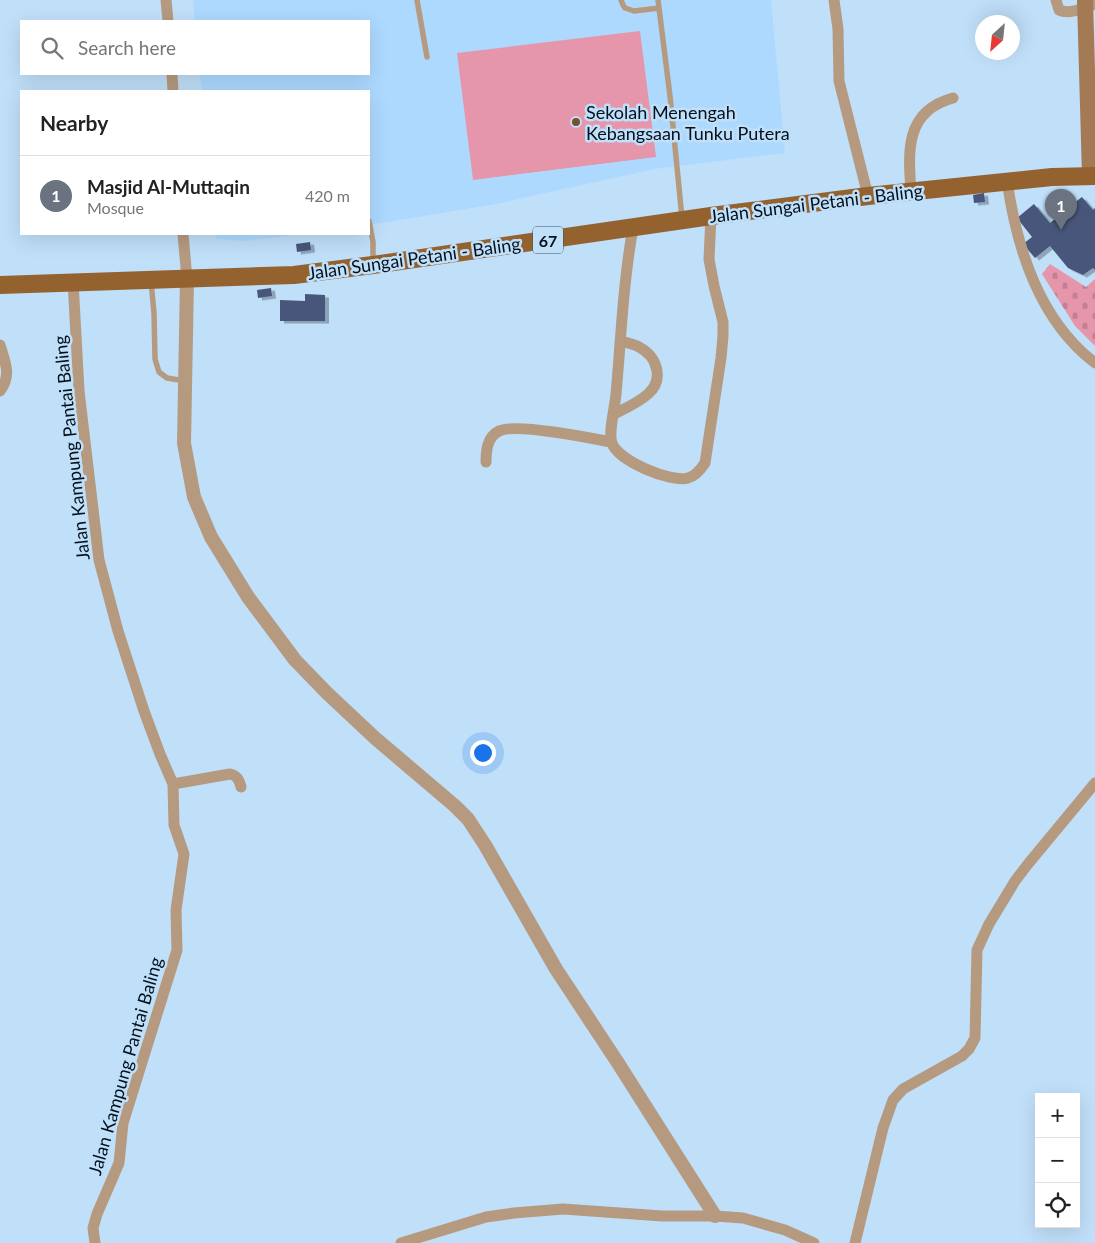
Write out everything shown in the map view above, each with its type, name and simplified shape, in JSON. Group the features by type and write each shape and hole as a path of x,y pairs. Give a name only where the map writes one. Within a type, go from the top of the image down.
{"main road":[{"path":"1088,4 1093,176"},
{"name":"Jalan Sungai Petani - Baling","path":"0,284 294,275 711,216 868,196 1007,181 1093,176"}],"street":[{"path":"166,0 168,20"},
{"path":"834,0 838,29 839,81 868,196"},
{"path":"1056,0 1057,6 1062,11 1073,11 1088,4"},
{"path":"172,75 173,90"},
{"path":"912,191 909,148 915,129 929,109 938,103 953,98"},
{"path":"1007,181 1019,242 1045,305 1051,316 1070,339 1095,363"},
{"path":"633,228 626,265 611,442 615,449 625,458 660,475 670,478 687,479 705,463 721,358 722,317 714,286 710,259 711,216"},
{"path":"183,235 187,279 184,443 190,481 202,517 228,567 274,635 326,693 468,819 485,845 556,969 715,1216"},
{"name":"Jalan Kampung Pantai Baling","path":"72,281 79,391 99,560 118,632 144,711 173,784 174,824 184,854 176,910 177,950 123,1123 118,1164 97,1214 94,1228 95,1243"},
{"path":"614,414 629,407 648,394 654,387 658,372 656,363 645,351 638,346 621,340"},
{"path":"0,344 8,370 0,391"},
{"path":"486,462 486,450 492,437 499,431 508,429 566,433 611,442"},
{"path":"173,784 230,774 236,775 241,787"},
{"path":"855,1243 883,1128 893,1100 903,1089 962,1056 969,1049 975,1038 977,1021 977,950 989,924 1015,881 1095,783"},
{"path":"400,1243 486,1216 539,1210 590,1210 671,1217 715,1216 743,1218 785,1230 814,1243"}],"lane":[{"path":"417,0 427,57"},
{"path":"621,0 622,5 629,10 660,8"},
{"path":"658,0 670,96 682,221"},
{"path":"370,226 373,242 373,265"},
{"path":"151,280 155,359 157,366 162,376 185,381"}],"shaded area":[{"name":"Sekolah Menengah Kebangsaan Tunku Putera","path":"193,0 771,0 785,153 654,169 496,204 370,225 370,90 202,90 200,75 370,75 370,20 195,20"},
{"path":"215,235 292,235 246,241 216,239"}],"green space":[{"path":"640,31 656,157 473,180 457,53"},
{"path":"1050,264 1086,287 1095,279 1095,346 1075,326 1042,274"}],"building":[{"path":"984,193 985,202 974,203 973,195"},
{"path":"1082,197 1093,210 1095,208 1095,270 1093,268 1083,275 1068,268 1050,246 1035,258 1023,244 1032,237 1017,218 1034,204 1050,223 1061,214 1056,208 1065,200 1070,206"},
{"path":"310,242 311,250 297,252 296,244"},
{"path":"271,288 272,296 258,298 257,290"},
{"path":"305,294 325,295 325,321 280,321 280,300 305,301"}],"place":[{"name":"Sekolah Menengah Kebangsaan Tunku Putera","path":"576,122"},
{"name":"Masjid Al-Muttaqin","path":"1061,230"}]}
